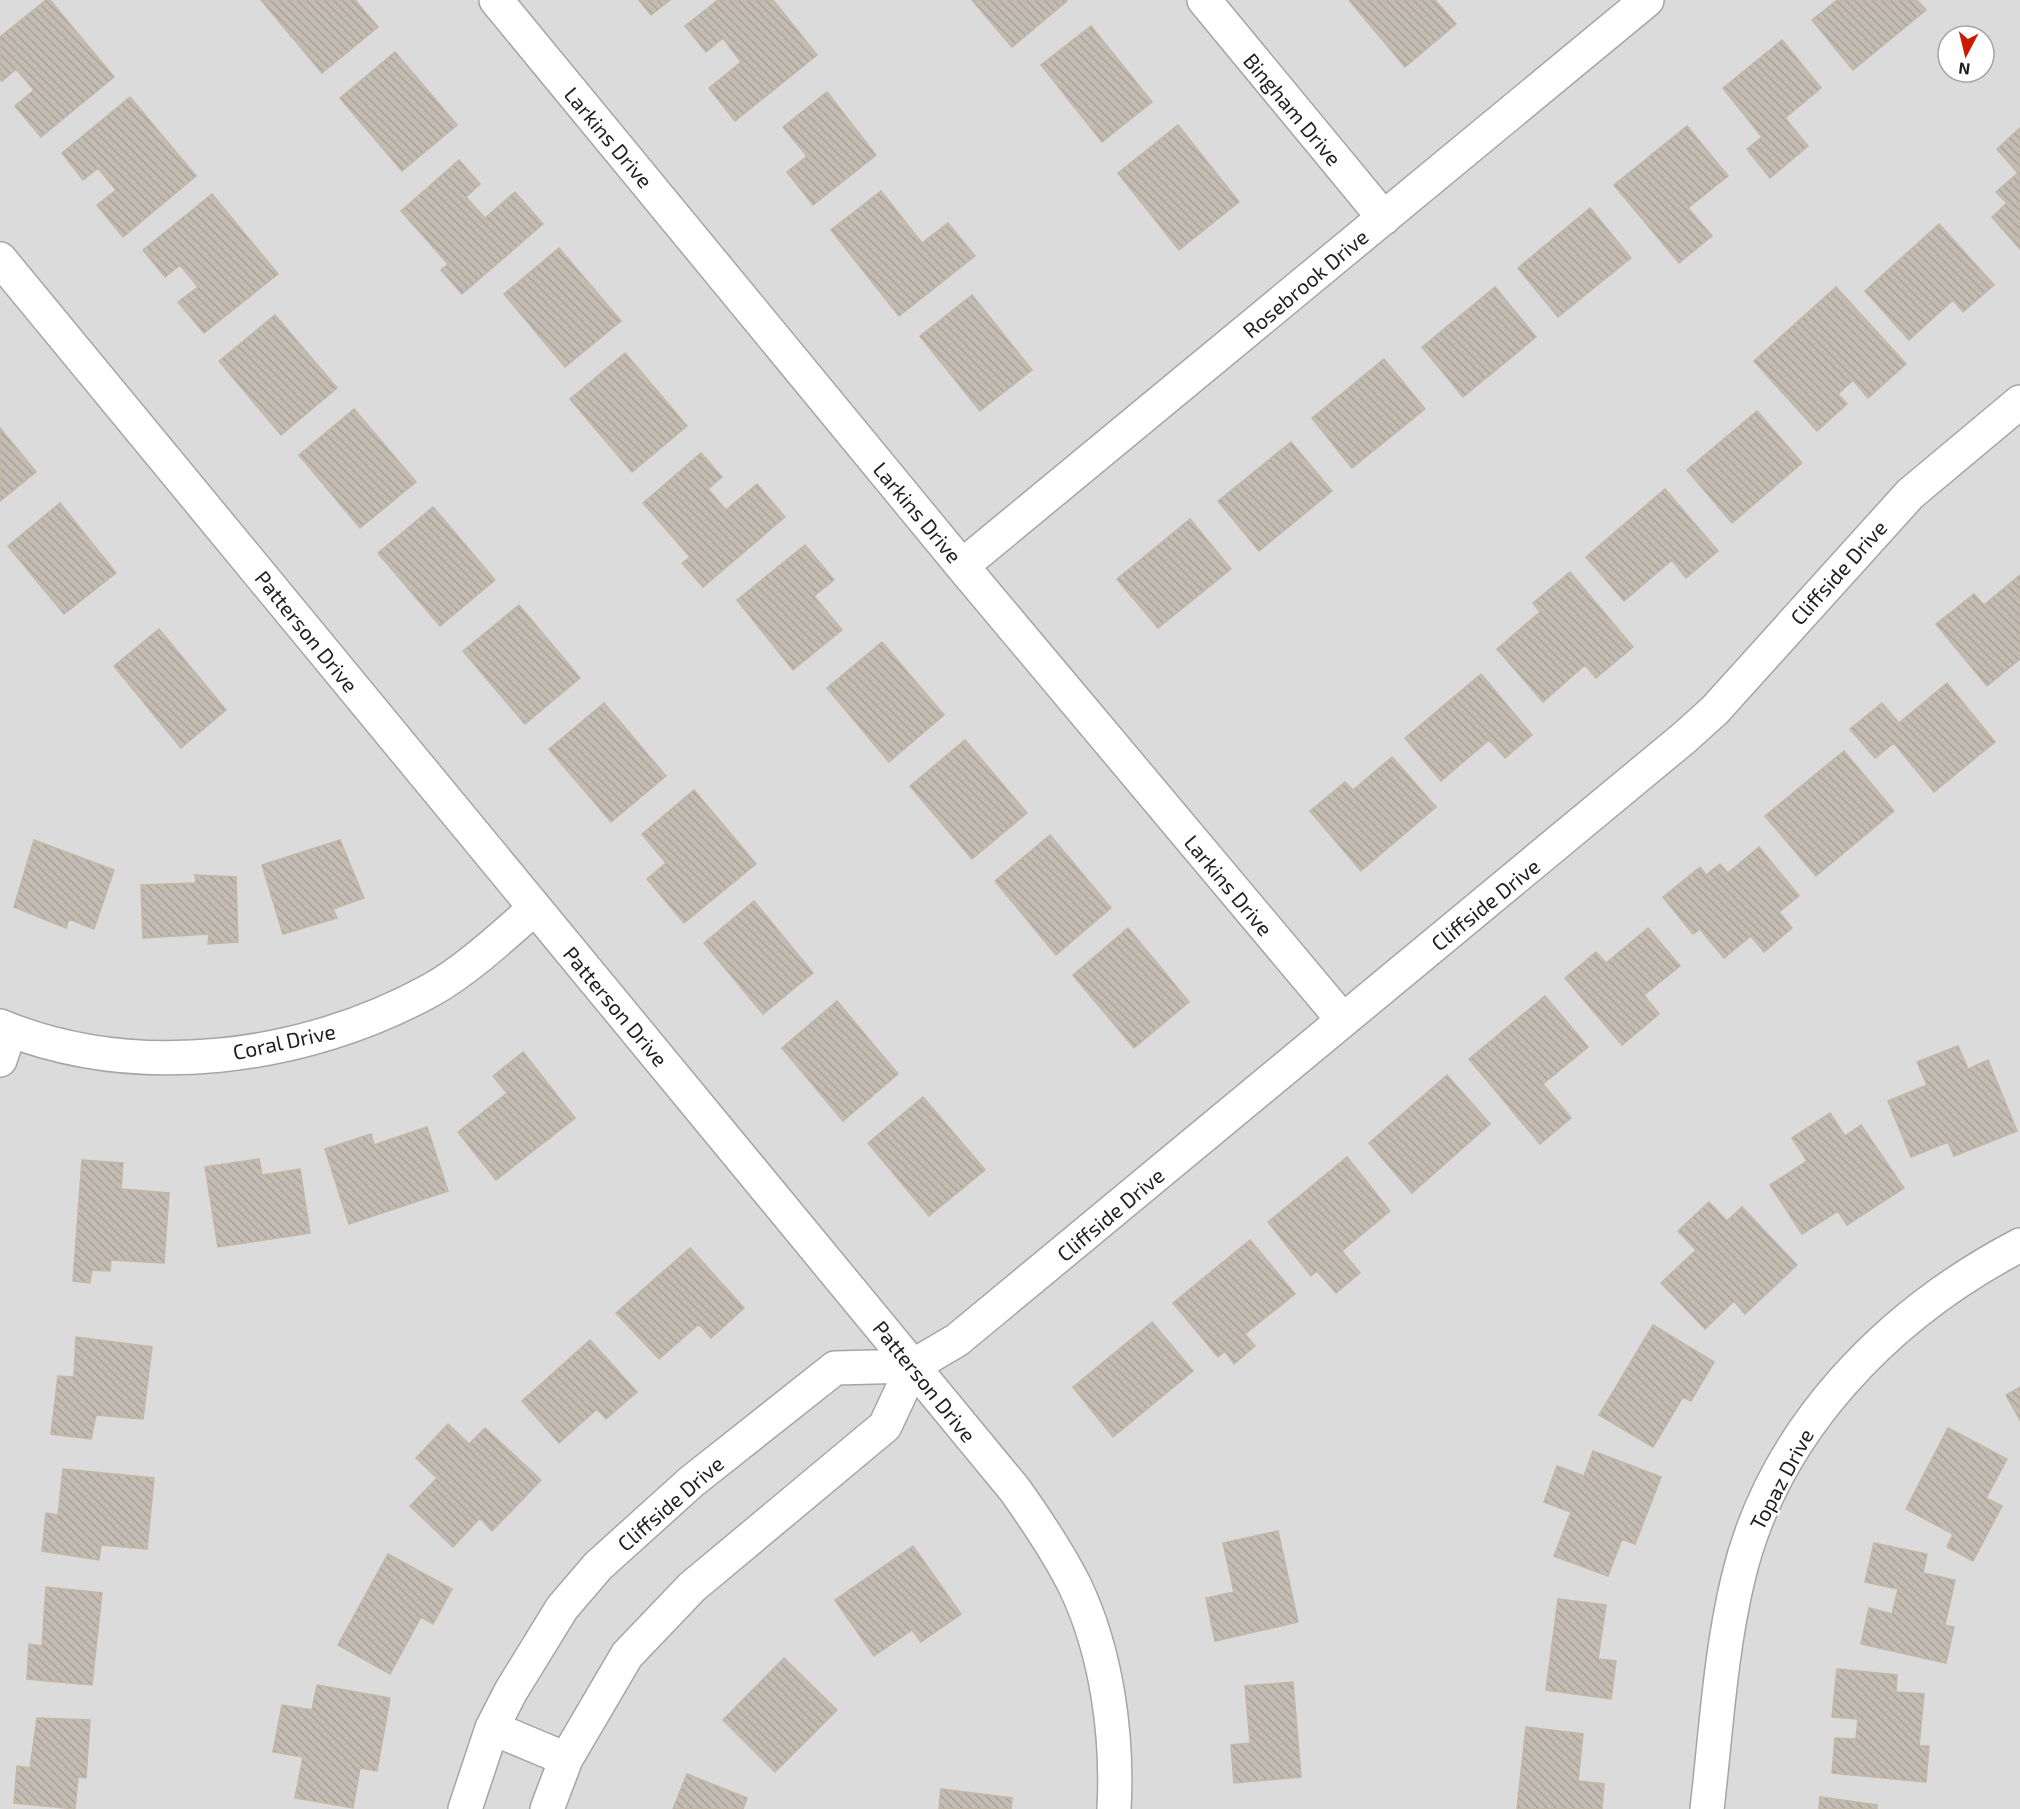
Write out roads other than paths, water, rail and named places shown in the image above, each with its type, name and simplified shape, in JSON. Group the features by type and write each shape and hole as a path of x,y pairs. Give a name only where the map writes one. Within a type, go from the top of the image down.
{"street":[{"name":"Larkins Drive","path":"496,0 962,566 1343,1020"},
{"name":"Bingham Drive","path":"1203,0 1384,218"},
{"name":"Rosebrook Drive","path":"962,566 1647,0"},
{"name":"Patterson Drive","path":"0,259 1015,1490 1046,1534 1076,1588 1101,1664 1114,1730 1114,1809"},
{"name":"Cliffside Drive","path":"465,1809 492,1728 532,1654 562,1608 598,1566 691,1482 835,1368 913,1366 957,1341 1684,738 1714,710 1910,494 2020,402"},
{"name":"Coral Drive","path":"3,1038 128,1056 186,1057 284,1045 334,1032 433,989 500,939 535,908"},
{"name":"Topaz Drive","path":"1707,1809 1723,1663 1738,1577 1764,1504 1791,1454 1823,1405 1854,1366 1891,1331 1982,1265 2020,1245"},
{"path":"548,1809 566,1759 627,1655 692,1587 885,1426 913,1366"},
{"path":"492,1728 566,1759"}]}
